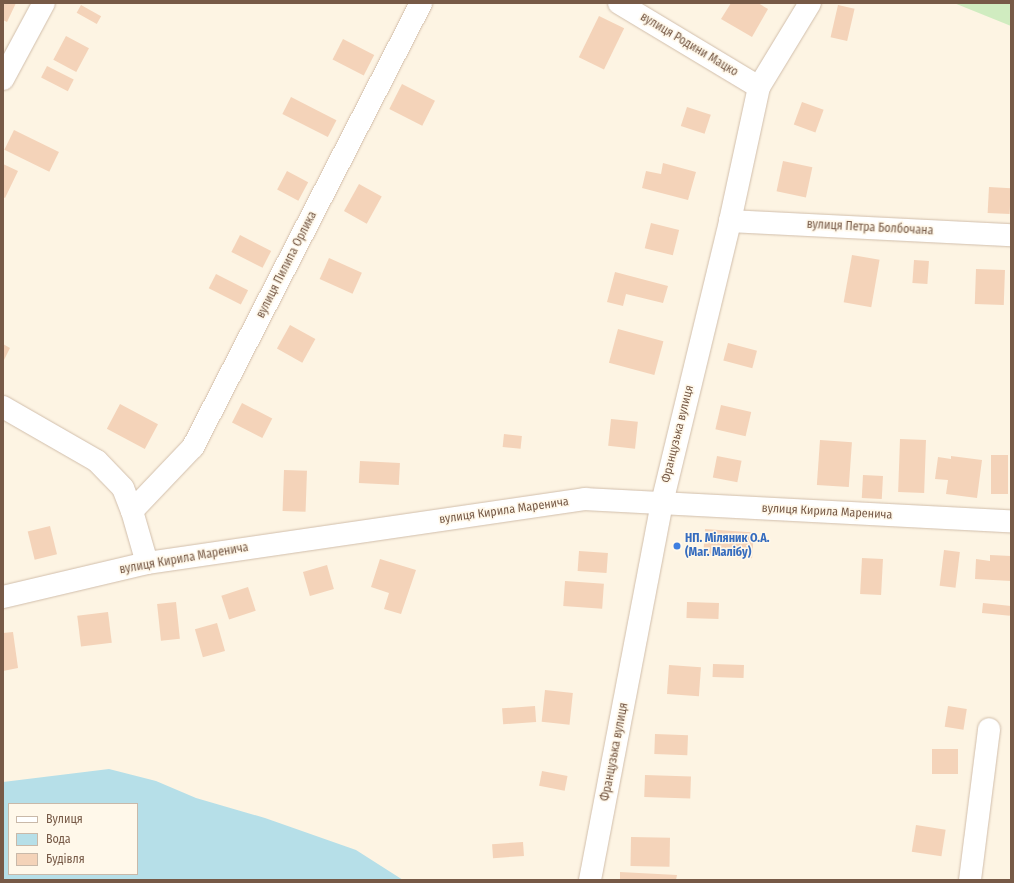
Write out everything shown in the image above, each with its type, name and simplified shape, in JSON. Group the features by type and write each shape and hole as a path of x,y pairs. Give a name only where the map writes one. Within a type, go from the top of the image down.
{"street":[{"path":"3,79 44,3"},
{"name":"вулиця Пилипа Орлика","path":"132,511 193,448 421,3"},
{"name":"вулиця Родини Мацко","path":"620,3 759,87"},
{"name":"Французька вулиця","path":"590,880 662,503 730,221 759,87 810,3"},
{"name":"вулиця Петра Болбочана","path":"730,221 1011,235"},
{"path":"3,407 97,461 123,488 132,511 147,563"},
{"name":"вулиця Кирила Маренича","path":"3,597 147,563 585,499 1011,521"},
{"path":"970,880 989,729"}],"green space":[{"path":"954,3 1011,3 1011,26"}],"water":[{"path":"109,769 156,781 196,798 265,818 356,850 403,880 3,880 3,782"}],"building":[{"path":"3,3 16,3 7,22 3,20"},
{"path":"731,3 758,3 768,9 752,37 721,19"},
{"path":"81,5 101,16 97,24 77,13"},
{"path":"838,5 855,9 847,41 831,37"},
{"path":"599,16 624,28 604,70 579,57"},
{"path":"66,36 89,48 76,72 53,60"},
{"path":"343,39 374,55 364,75 333,59"},
{"path":"47,66 74,80 68,91 41,78"},
{"path":"402,84 435,101 422,126 389,109"},
{"path":"291,97 336,120 328,137 282,114"},
{"path":"802,102 824,110 815,132 794,125"},
{"path":"687,107 711,115 705,134 681,126"},
{"path":"14,130 59,152 49,172 4,150"},
{"path":"783,161 812,167 806,198 777,191"},
{"path":"663,163 696,172 688,200 642,188 646,171 661,174"},
{"path":"3,164 18,171 5,198 3,197"},
{"path":"287,171 308,182 298,201 277,190"},
{"path":"359,184 382,197 367,224 344,211"},
{"path":"989,187 1011,188 1010,214 988,213"},
{"path":"651,223 679,230 673,255 645,248"},
{"path":"240,235 271,251 263,268 231,252"},
{"path":"852,255 880,260 871,307 844,302"},
{"path":"329,258 362,273 353,294 320,279"},
{"path":"914,260 929,261 927,284 912,283"},
{"path":"976,269 1005,270 1004,305 975,304"},
{"path":"615,272 668,286 663,303 626,294 623,306 607,302"},
{"path":"216,274 248,290 241,305 209,288"},
{"path":"290,325 315,339 302,363 277,349"},
{"path":"618,329 663,341 654,375 609,363"},
{"path":"728,343 757,351 752,368 723,360"},
{"path":"3,344 10,348 3,362"},
{"path":"242,403 272,418 262,438 232,423"},
{"path":"120,404 158,424 145,449 107,429"},
{"path":"721,405 751,412 746,436 715,429"},
{"path":"611,419 638,422 635,449 608,446"},
{"path":"504,434 522,436 521,449 503,447"},
{"path":"900,439 926,440 924,493 898,492"},
{"path":"820,440 852,442 849,487 817,485"},
{"path":"991,455 1008,455 1008,494 991,494"},
{"path":"717,456 742,461 737,482 713,478"},
{"path":"951,456 982,460 977,498 946,494 948,480 935,479 938,457 951,459"},
{"path":"360,461 400,463 399,485 359,483"},
{"path":"284,470 307,471 306,512 283,511"},
{"path":"863,475 883,476 882,499 862,498"},
{"path":"50,526 57,554 35,560 28,532"},
{"path":"705,529 754,532 752,558 703,555"},
{"path":"944,550 960,552 955,588 940,586"},
{"path":"579,551 608,553 607,573 578,571"},
{"path":"990,555 1011,556 1011,581 975,579 976,559 990,561"},
{"path":"862,558 883,559 881,595 860,594"},
{"path":"380,559 416,570 401,614 384,609 389,593 371,587"},
{"path":"327,565 334,589 310,596 303,572"},
{"path":"565,581 604,584 602,609 563,606"},
{"path":"248,587 256,611 229,619 221,596"},
{"path":"176,602 180,639 161,641 157,604"},
{"path":"687,602 719,603 718,619 686,618"},
{"path":"983,603 1011,606 1010,616 982,613"},
{"path":"108,612 112,643 81,647 77,616"},
{"path":"217,623 225,651 203,657 195,629"},
{"path":"13,632 18,668 3,671 3,633"},
{"path":"713,664 744,665 744,678 713,677"},
{"path":"669,665 701,667 699,696 667,694"},
{"path":"545,690 573,693 570,725 542,722"},
{"path":"535,706 536,722 503,724 502,708"},
{"path":"948,706 967,709 963,730 945,727"},
{"path":"655,734 688,735 687,755 654,754"},
{"path":"932,749 958,749 958,774 932,774"},
{"path":"542,771 568,776 565,791 539,786"},
{"path":"645,775 691,777 690,799 644,797"},
{"path":"916,825 946,830 941,856 912,852"},
{"path":"631,837 670,838 669,867 630,866"},
{"path":"523,842 524,856 493,858 492,844"},
{"path":"620,872 677,875 676,880 620,880"}],"place":[{"name":"НП. Міляник О.А. (Маг. Малібу)","path":"677,546"}]}
